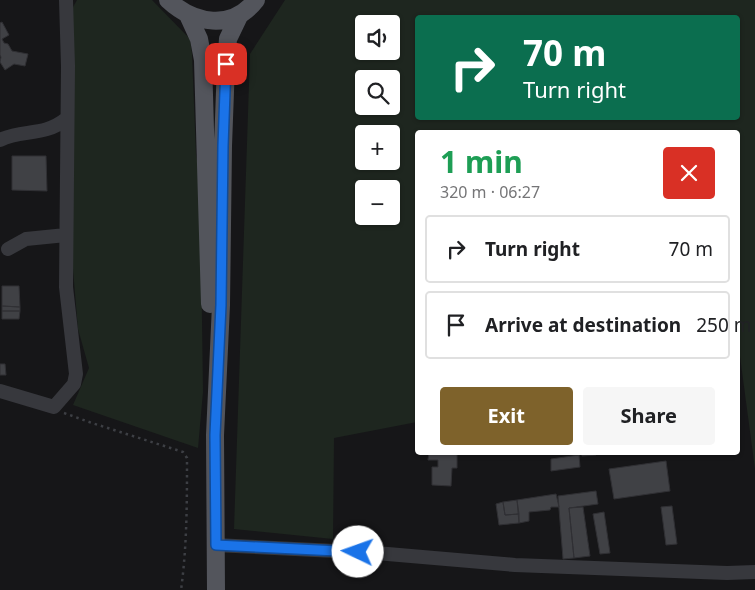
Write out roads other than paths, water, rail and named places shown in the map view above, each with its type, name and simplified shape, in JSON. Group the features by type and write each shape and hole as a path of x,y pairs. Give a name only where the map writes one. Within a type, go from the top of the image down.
{"main road":[{"path":"168,0 188,15 201,20 214,21 228,19 240,14 256,0"},
{"path":"215,435 221,305 226,64 228,39 240,14"},
{"path":"188,15 200,39 203,60 207,240 215,435 216,590"}],"street":[{"path":"0,391 54,407 74,384 76,374 66,287 66,119 68,66 66,0"},
{"path":"0,140 44,130 58,125 66,119"},
{"path":"8,250 26,239 66,235"},
{"path":"216,545 376,553 515,565 727,573 755,572"}]}
